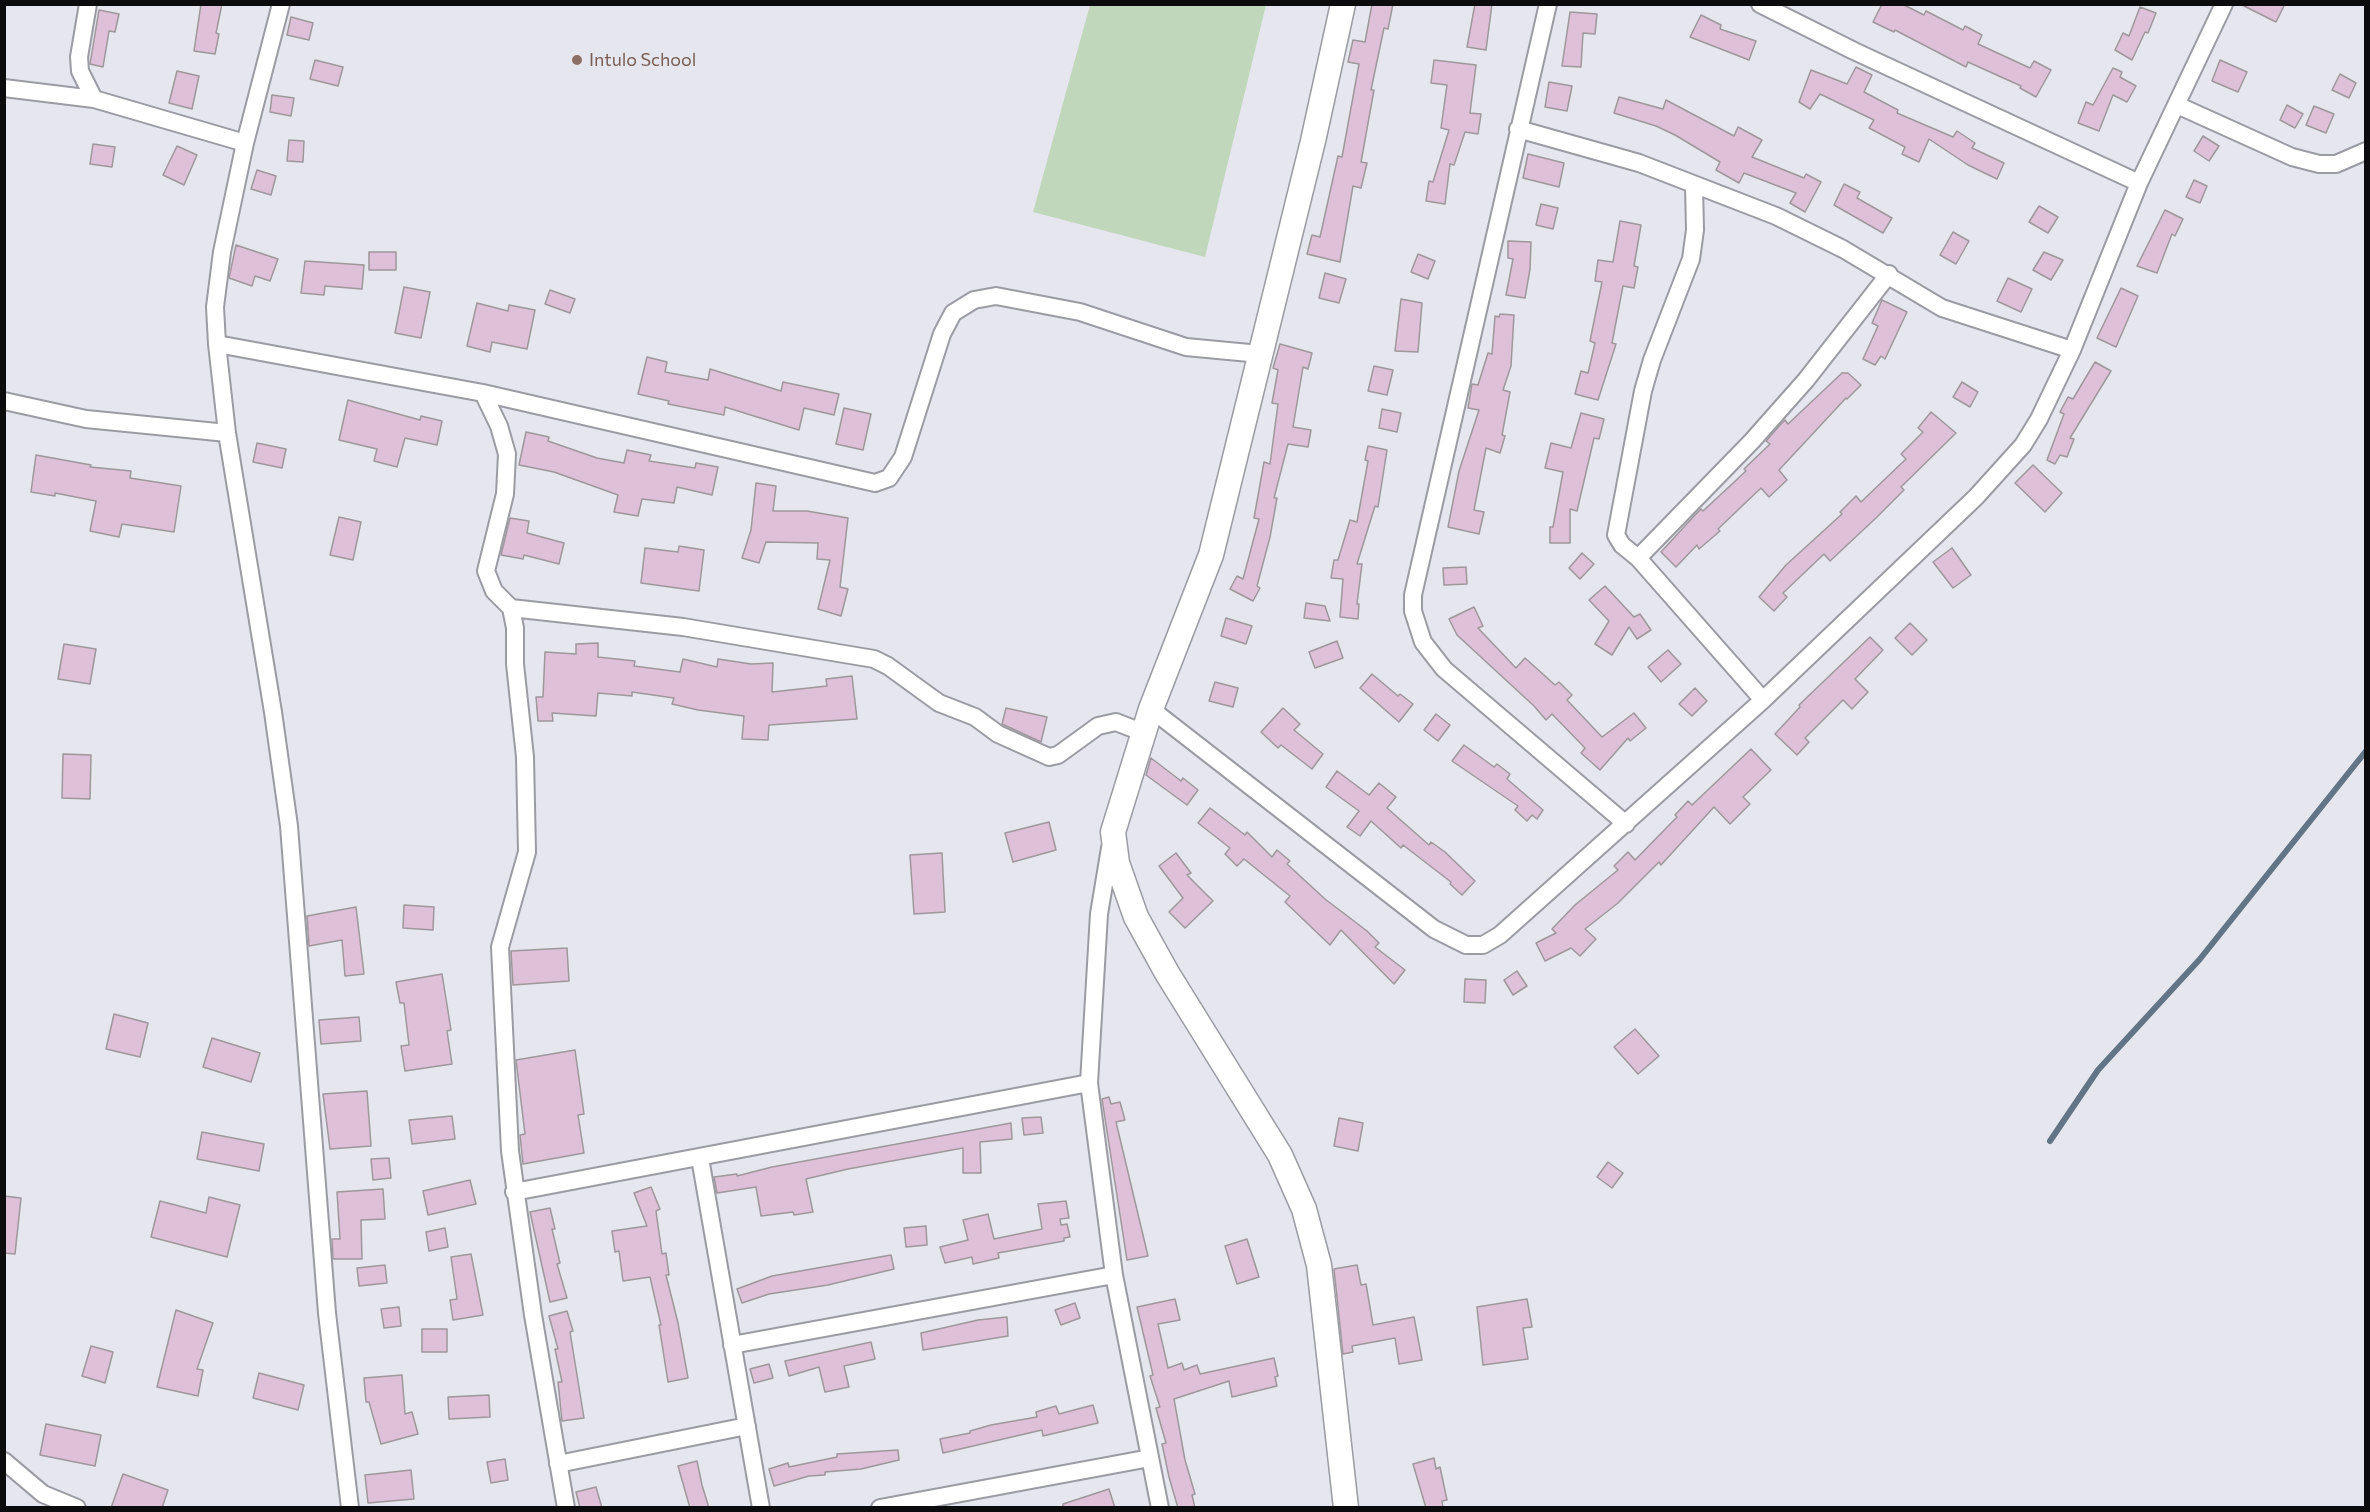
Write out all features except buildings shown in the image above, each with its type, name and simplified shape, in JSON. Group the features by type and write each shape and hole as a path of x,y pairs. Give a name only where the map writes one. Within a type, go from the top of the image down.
{"street":[{"path":"88,4 79,57 80,71 94,99"},
{"path":"281,4 245,143 219,274 215,307 227,433 273,712 289,826 328,1324 350,1508"},
{"path":"1160,1508 1114,1275 1089,1083 1099,914 1113,832 1143,733 1211,555 1313,141 1343,4"},
{"path":"1548,4 1413,595 1413,611 1423,642 1444,669 1626,824"},
{"path":"1760,4 1854,51 2139,183"},
{"path":"1151,709 1434,929 1466,945 1483,945 1500,935 1763,700 2002,471 2039,419 2072,350 2139,183 2177,105 2219,6"},
{"path":"4,88 94,99 245,143"},
{"path":"2177,105 2292,157 2319,164 2336,164 2358,157 2366,151"},
{"path":"1518,129 1640,163 1694,186 1776,216 1889,274 1942,308 2072,350"},
{"path":"1694,186 1695,230 1691,259 1652,360 1616,535 1622,545 1638,558 1763,700"},
{"path":"1638,558 1752,441 1806,380 1889,274"},
{"path":"217,344 483,393 875,483 889,478 903,458 942,334 953,313 974,300 996,296 1080,312 1186,346 1260,354"},
{"path":"483,393 499,426 507,454 505,494 486,571 494,591 511,608 515,628 516,674 525,757 527,852 500,947 514,1192 566,1508"},
{"path":"4,400 86,419 227,433"},
{"path":"511,608 683,627 874,659 888,666 939,703 975,717 998,734 1049,757 1058,756 1098,726 1116,722 1143,733"},
{"path":"1113,832 1119,871 1136,917 1167,973 1280,1155 1304,1209 1319,1265 1346,1508"},
{"path":"514,1192 1089,1083"},
{"path":"700,1158 761,1508"},
{"path":"732,1345 1114,1275"},
{"path":"558,1464 747,1426"},
{"path":"880,1508 1150,1458"},
{"path":"4,1461 43,1494 76,1508"}],"green space":[{"path":"1090,5 1266,5 1205,257 1033,212"}],"waterway":[{"path":"2050,1141 2098,1070 2200,959 2366,751"}],"place":[{"name":"Intulo School","path":"577,60"}]}
